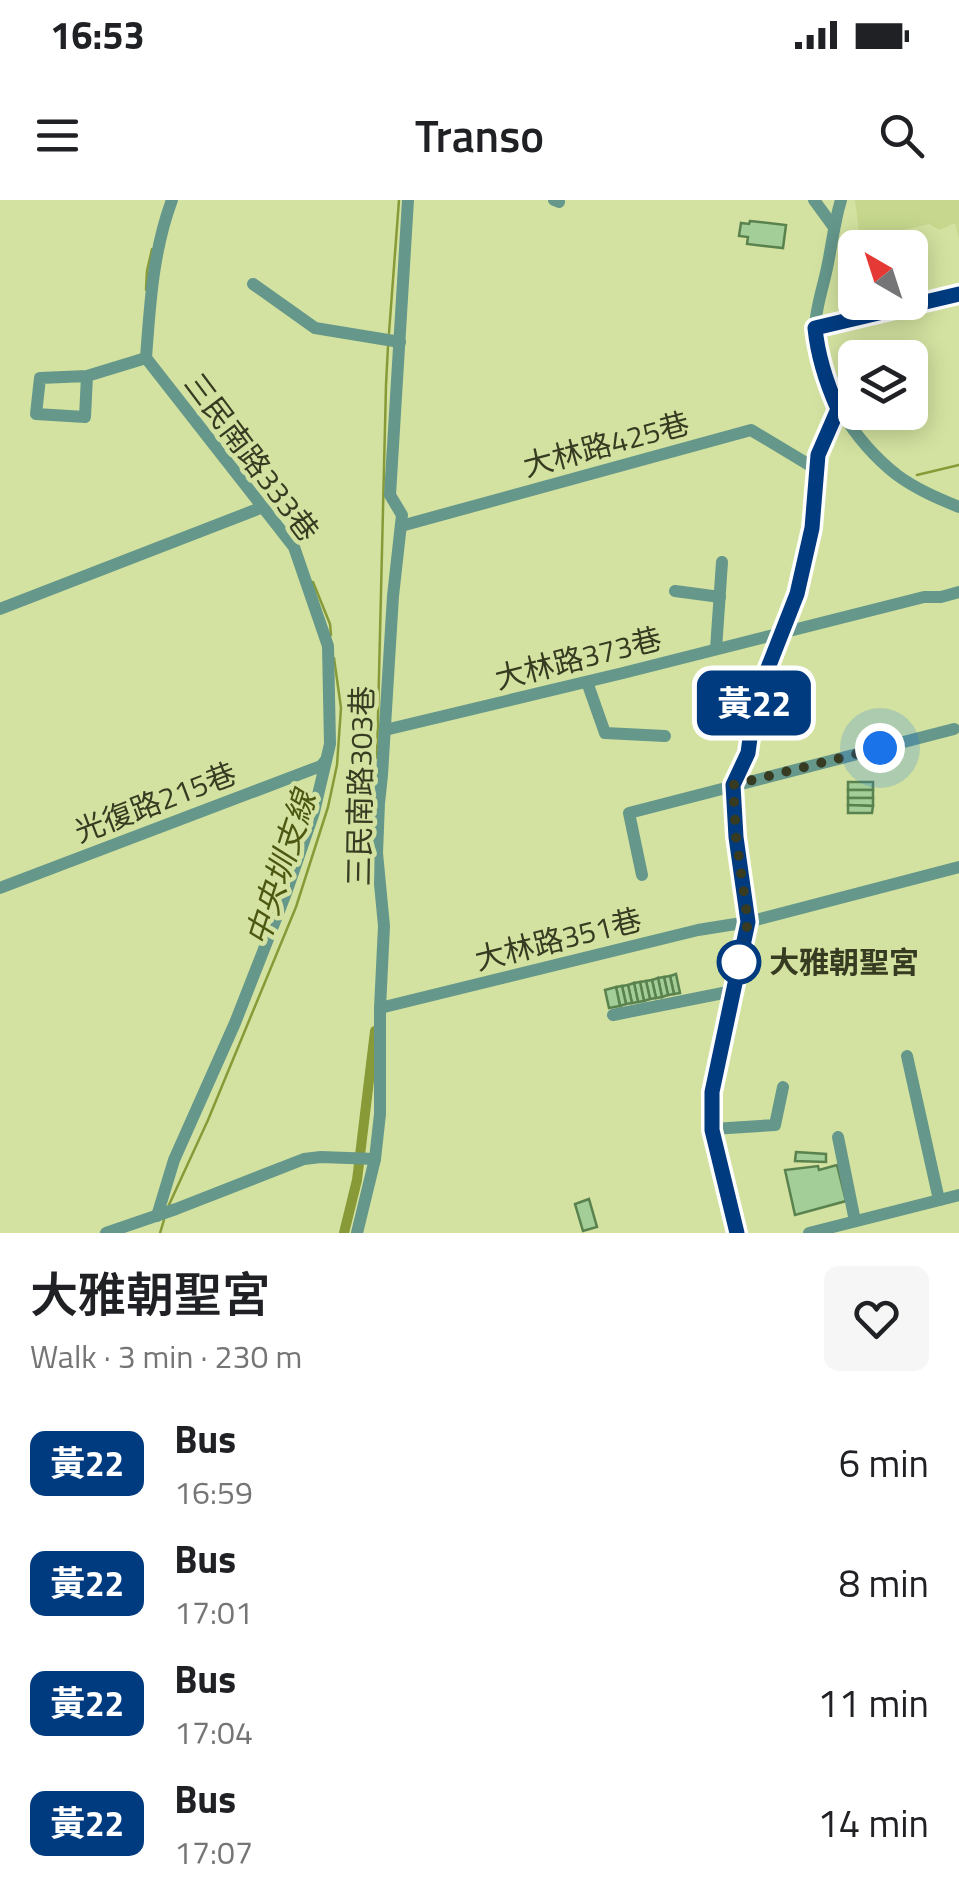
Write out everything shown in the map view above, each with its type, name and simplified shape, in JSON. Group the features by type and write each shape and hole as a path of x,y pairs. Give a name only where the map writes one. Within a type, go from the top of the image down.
{"street":[{"path":"87,376 85,417 36,414 40,378 87,376 146,352 152,274 172,200"},
{"name":"三民南路303巷","path":"357,1233 375,1158 380,1114 384,926 378,836 392,596 402,515 390,495 408,200"},
{"path":"814,200 833,226"},
{"path":"737,1233 712,1130 712,1086 748,922 733,785 748,753 755,701 797,594 812,528 818,455 838,409 824,378 815,328 841,200"},
{"path":"253,284 315,328 400,342"},
{"path":"815,328 959,294"},
{"name":"三民南路333巷","path":"146,352 294,547 328,646 330,744 314,812 235,1023 174,1160 164,1214"},
{"name":"大林路425巷","path":"400,526 751,430 816,468"},
{"path":"855,430 896,474 959,507"},
{"path":"0,608 262,507"},
{"path":"716,649 722,562"},
{"path":"675,591 720,597"},
{"name":"大林路373巷","path":"385,730 924,597 959,592"},
{"path":"587,682 605,733 665,736"},
{"path":"642,875 629,813 954,729"},
{"name":"光復路215巷","path":"0,888 321,766 326,760"},
{"name":"大林路351巷","path":"380,1008 698,930 748,922 959,866"},
{"path":"613,1015 733,991"},
{"path":"907,1056 938,1200"},
{"path":"712,1130 775,1125 783,1087"},
{"path":"838,1138 855,1221"},
{"path":"106,1233 304,1159 375,1158"},
{"path":"808,1233 959,1195"}],"shaded area":[{"path":"855,200 959,200 959,239 955,223 940,230 929,224 903,230 859,230"}],"building":[{"path":"741,223 786,225 783,248 747,244 748,237 739,236"},
{"path":"848,782 873,782 873,790 848,790"},
{"path":"848,790 873,790 873,798 848,798"},
{"path":"848,798 873,798 873,806 848,805"},
{"path":"848,805 873,806 872,813 848,813"},
{"path":"676,974 680,993 674,994 670,976"},
{"path":"670,976 674,994 668,995 664,977"},
{"path":"664,977 668,995 662,997 658,978"},
{"path":"658,978 662,997 656,998 652,980"},
{"path":"652,980 656,998 650,999 646,981"},
{"path":"646,981 650,999 644,1001 640,982"},
{"path":"640,982 644,1001 638,1002 634,983"},
{"path":"634,983 638,1002 632,1003 628,985"},
{"path":"628,985 632,1003 626,1004 622,986"},
{"path":"622,986 626,1004 620,1006 616,987"},
{"path":"616,987 620,1006 609,1008 605,990"},
{"path":"796,1152 826,1154 826,1162 795,1161"},
{"path":"837,1165 846,1201 795,1215 785,1170 818,1166 819,1170"},
{"path":"589,1199 597,1227 583,1231 575,1204"}],"waterway":[{"path":"389,333 399,200"},
{"name":"中央圳支線","path":"146,290 152,249"},
{"path":"377,758 388,346"},
{"path":"917,475 959,465"},
{"name":"中央圳支線","path":"313,582 331,635"},
{"name":"中央圳支線","path":"168,1207 296,907 328,807 337,765 341,708 334,658"},
{"path":"344,1233 357,1180 375,1031"},
{"name":"中央圳支線","path":"160,1233 164,1220"}],"bus line":[{"name":"黃22","path":"737,1233 712,1130 712,1086 748,922 733,785 748,753 755,701 797,594 812,528 818,455 838,409 824,378 815,328 959,294"}],"place":[{"name":"大雅朝聖宮","path":"739,962"}],"route":[{"path":"739,962 748,922 733,785 880,748"}]}
